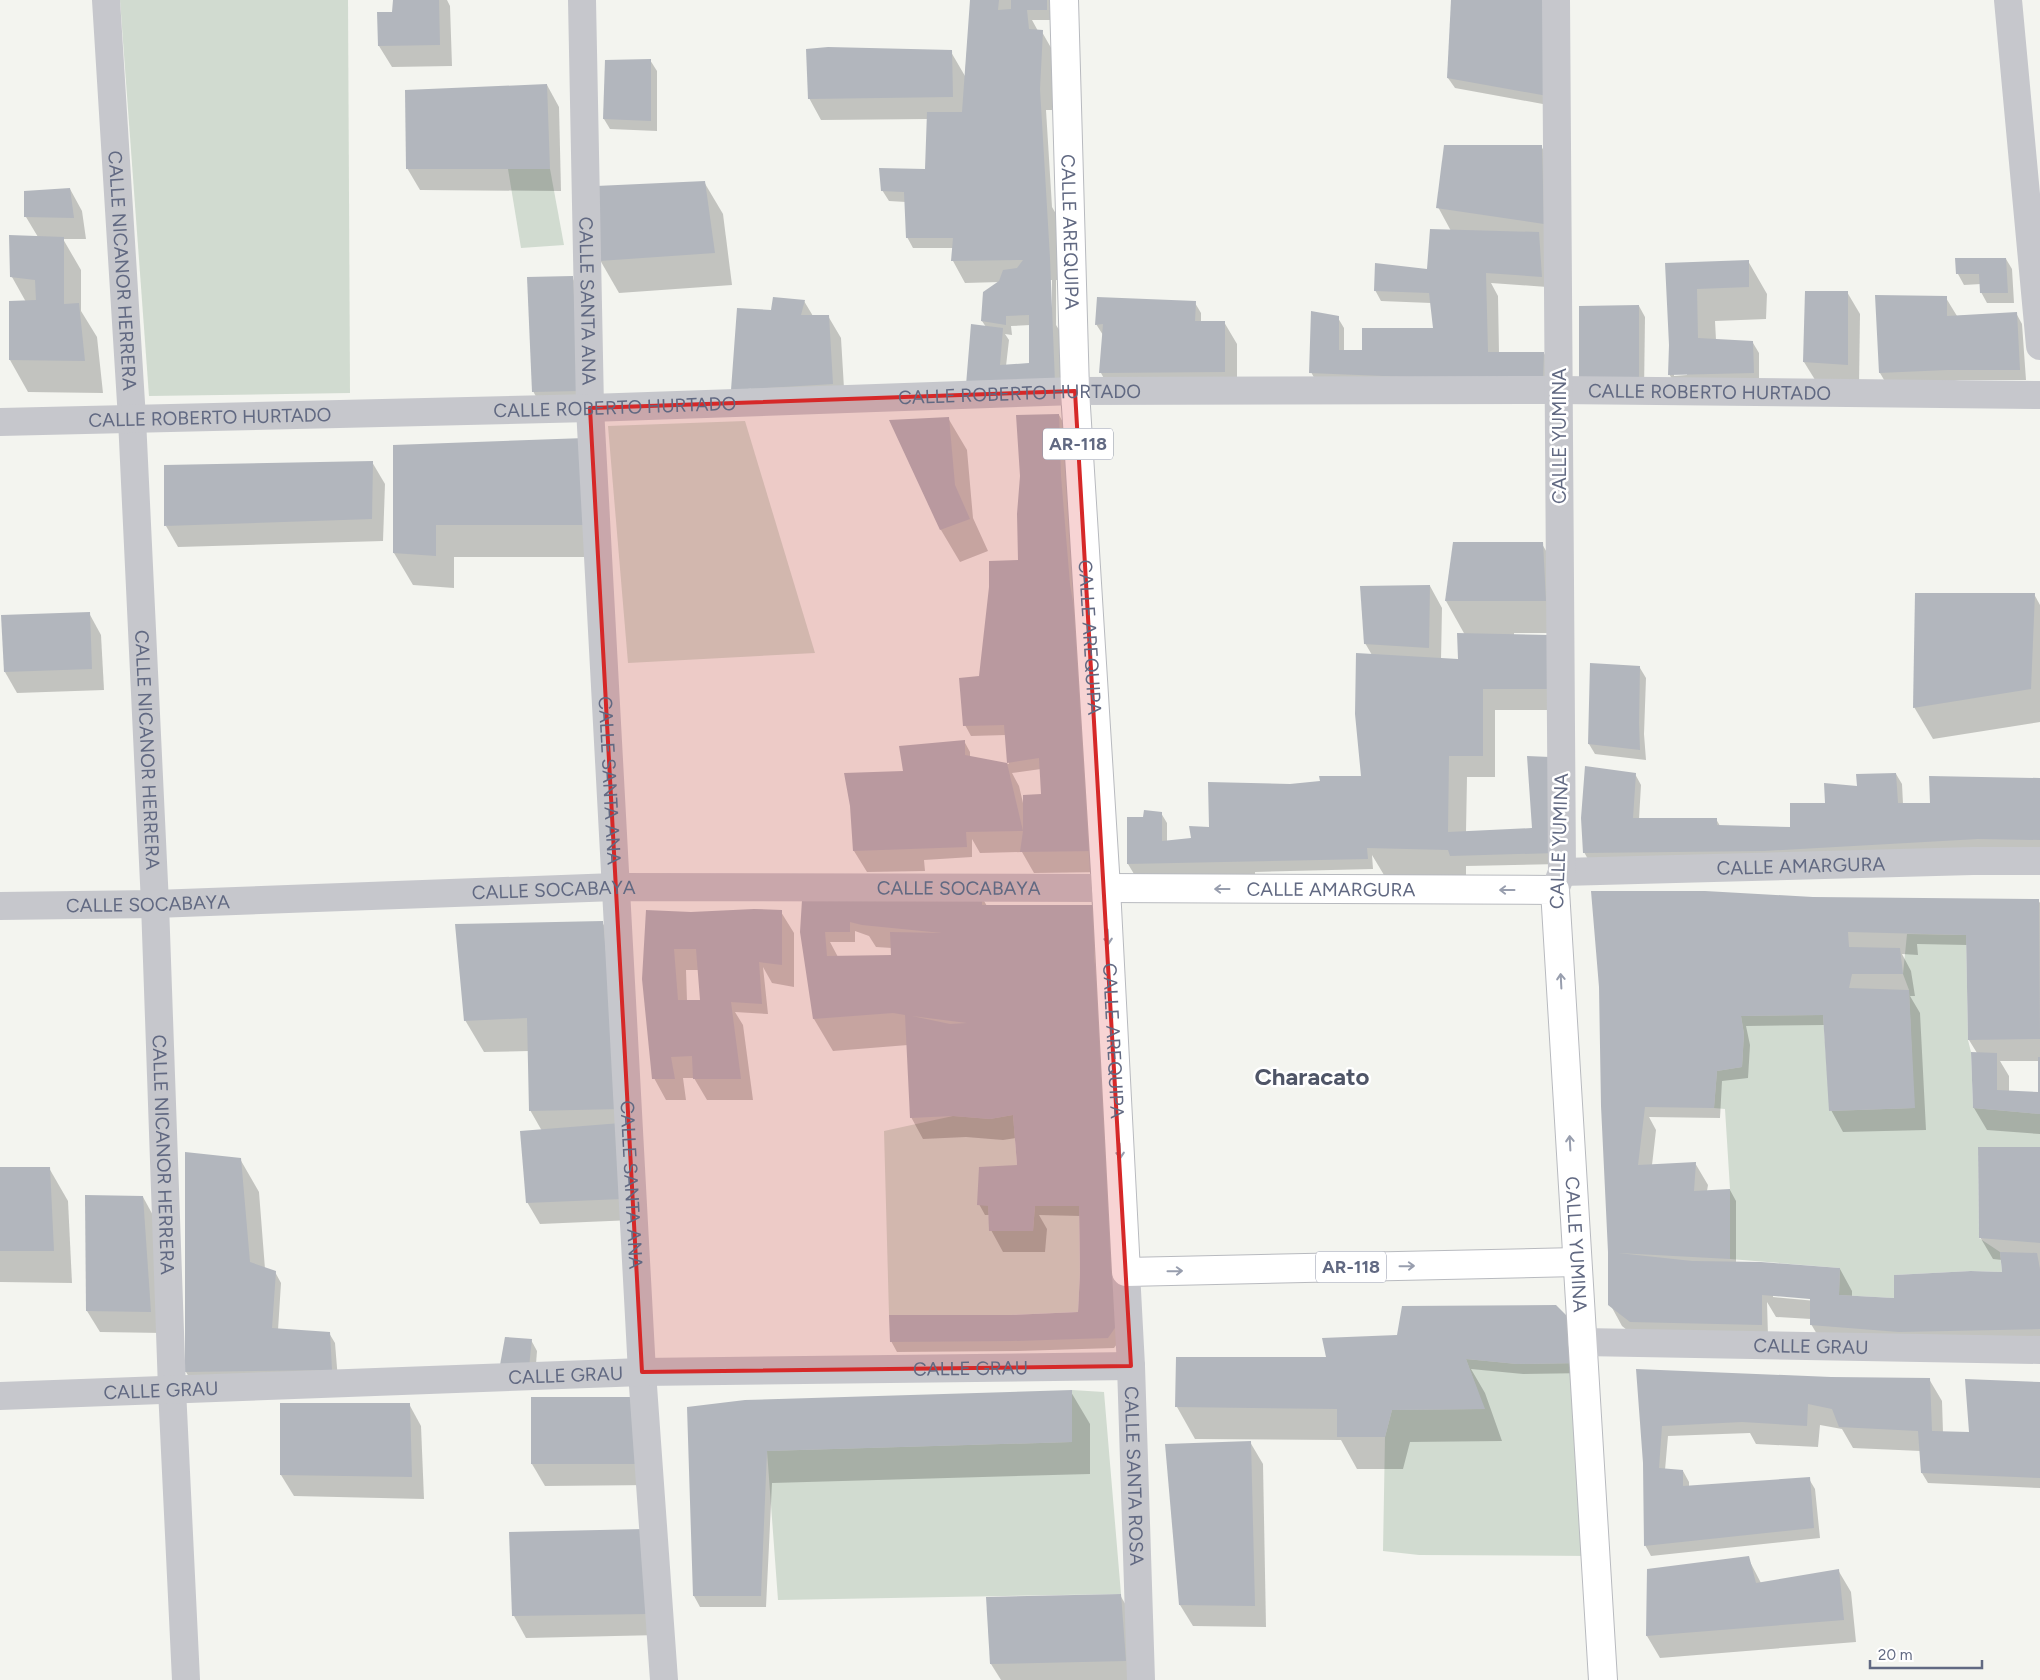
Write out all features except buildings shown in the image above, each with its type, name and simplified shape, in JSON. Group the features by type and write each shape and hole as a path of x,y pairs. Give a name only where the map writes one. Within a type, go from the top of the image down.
{"main road":[{"name":"CALLE AREQUIPA","path":"1064,0 1075,391 1106,888 1126,1272"},
{"name":"CALLE AMARGURA","path":"1106,888 1559,881"},
{"name":"CALLE YUMINA","path":"1559,881 1577,1262 1603,1680"},
{"name":"AR-118","path":"1126,1272 1577,1262"}],"street":[{"name":"CALLE NICANOR HERRERA","path":"106,0 132,419 155,904 172,1389 186,1680"},
{"name":"CALLE SANTA ANA","path":"582,0 590,408 642,1372 664,1680"},
{"name":"CALLE YUMINA","path":"1556,0 1559,881"},
{"path":"2008,0 2040,346"},
{"name":"CALLE ROBERTO HURTADO","path":"0,422 590,408 1075,391 1558,390 2040,395"},
{"name":"CALLE AMARGURA","path":"1559,881 1973,861 2040,861"},
{"name":"CALLE SOCABAYA","path":"0,906 155,904 615,887 1106,888"},
{"name":"CALLE SANTA ROSA","path":"1126,1272 1131,1366 1141,1680"},
{"name":"CALLE GRAU","path":"1582,1342 2040,1350"},
{"name":"CALLE GRAU","path":"0,1396 642,1372 1131,1366"}],"highlighted area":[{"path":"1075,391 1131,1366 642,1372 590,408"}],"shaded area":[{"path":"120,0 348,0 350,393 149,396"},
{"path":"508,169 550,169 564,245 521,248"},
{"path":"745,421 815,653 628,663 608,426"},
{"path":"1907,934 1966,935 1968,1040 1971,1052 1973,1108 2040,1114 2040,1147 1978,1147 1979,1238 2000,1252 2002,1272 1971,1271 1894,1275 1894,1298 1839,1295 1840,1268 1730,1259 1730,1189 1725,1109 1714,1108 1717,1071 1742,1067 1744,1034 1741,1016 1823,1015 1830,1111 1914,1108 1909,990 1903,974"},
{"path":"1013,1115 1017,1165 988,1206 990,1231 1033,1231 1035,1206 1079,1206 1080,1273 1078,1312 1010,1315 889,1315 884,1131 953,1116 990,1119"},
{"path":"1466,1359 1517,1364 1582,1363 1591,1556 1419,1555 1383,1551 1385,1437 1392,1410 1484,1409"},
{"path":"1072,1390 1104,1392 1121,1594 778,1600 767,1451 1072,1442"}],"district":[{"name":"Characato","path":"1312,1076"}]}
